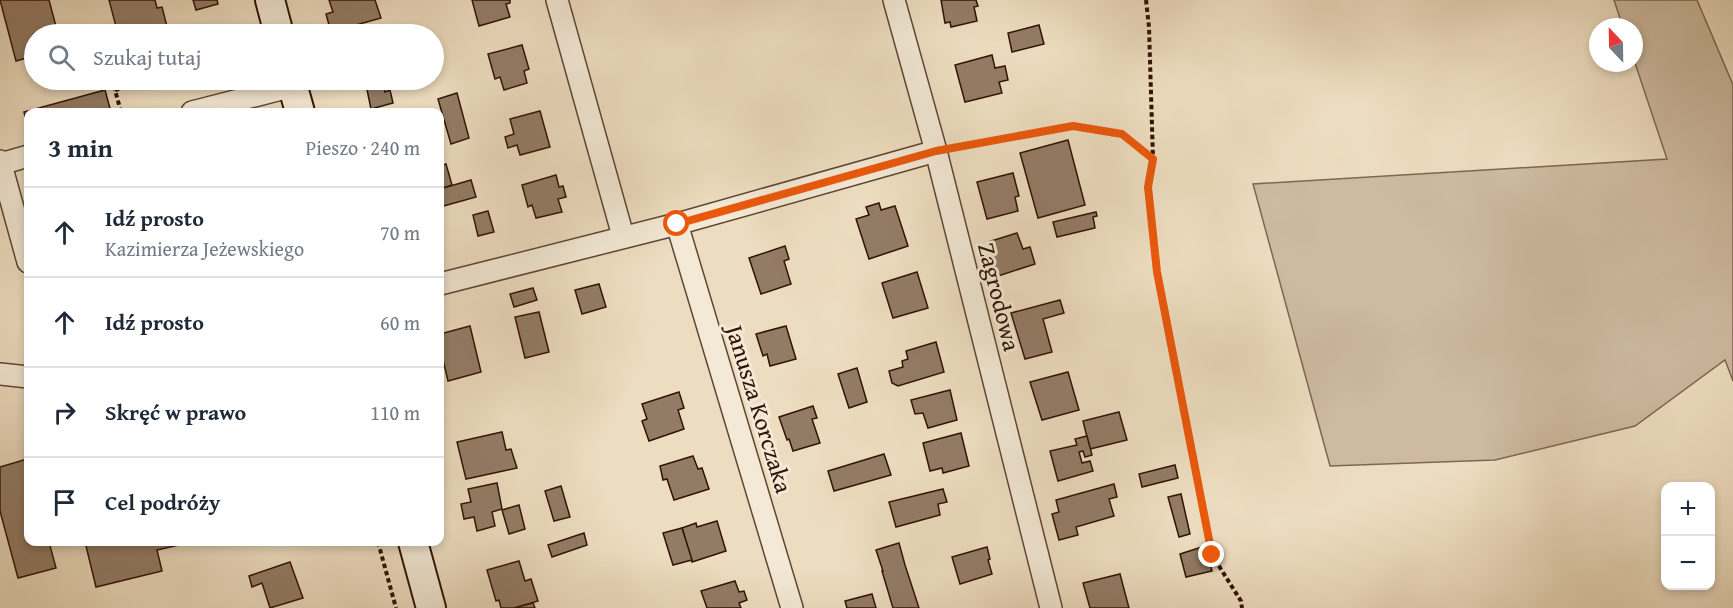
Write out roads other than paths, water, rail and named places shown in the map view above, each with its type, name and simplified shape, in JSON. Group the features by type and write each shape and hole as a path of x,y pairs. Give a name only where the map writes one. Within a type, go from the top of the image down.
{"street":[{"path":"270,0 276,24"},
{"path":"556,0 623,236"},
{"name":"Zagrodowa","path":"894,0 936,151 1051,608"},
{"path":"213,108 294,93"},
{"path":"444,283 677,224 936,151"},
{"path":"24,157 0,162 24,248"},
{"name":"Janusza Korczaka","path":"677,224 792,608"},
{"path":"0,374 24,377"},
{"path":"415,546 431,608"}]}
